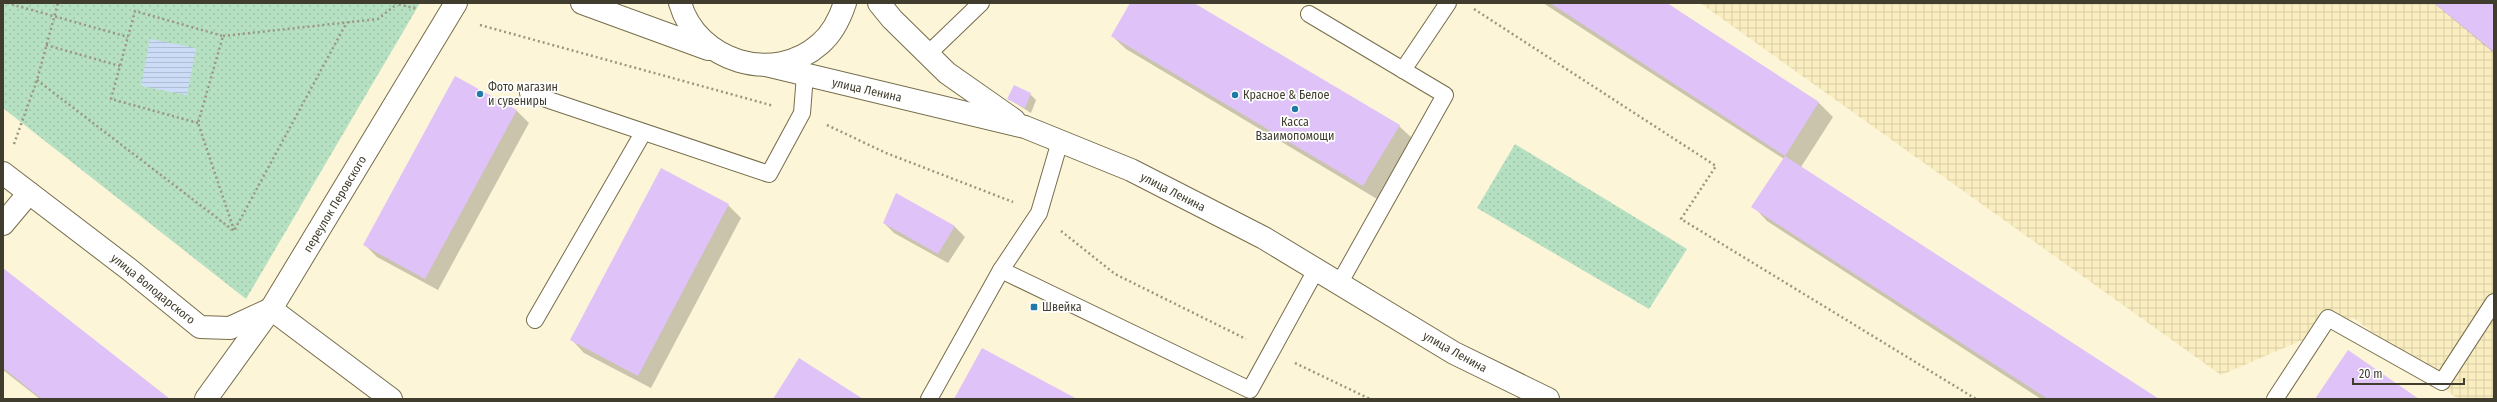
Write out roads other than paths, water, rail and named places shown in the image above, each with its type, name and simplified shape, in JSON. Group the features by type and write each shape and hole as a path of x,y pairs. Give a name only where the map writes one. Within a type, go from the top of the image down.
{"main road":[{"name":"улица Ленина","path":"582,3 714,51 739,62 766,65 1025,127 1131,170 1264,238 1454,353 1548,399"},
{"name":"улица Ленина","path":"680,3 694,30 714,51"},
{"name":"улица Ленина","path":"766,65 795,59 820,44 839,21 845,3"},
{"path":"879,3 892,19 947,73 1025,127"},
{"name":"переулок Перовского","path":"206,399 271,309 453,10"},
{"name":"улица Володарского","path":"3,173 130,270 200,327 230,328 271,309"},
{"path":"3,224 29,193"},
{"path":"271,309 391,399"}],"lane":[{"path":"928,54 981,3"},
{"path":"1403,70 1448,3"},
{"path":"1309,14 1445,95 1339,284"},
{"path":"528,93 643,133 769,174 802,113 805,75"},
{"path":"535,320 643,133"},
{"path":"929,399 1001,270 1039,213 1060,142"},
{"path":"1001,270 1250,390 1316,270"},
{"path":"2275,399 2328,318 2442,382 2494,302"}],"water":[{"path":"150,39 196,48 187,95 141,86"}],"place":[{"name":"Фото магазин и сувениры","path":"480,94"},
{"name":"Красное & Белое","path":"1235,95"},
{"name":"Касса Взаимопомощи","path":"1295,109"},
{"name":"Швейка","path":"1034,307"}]}
